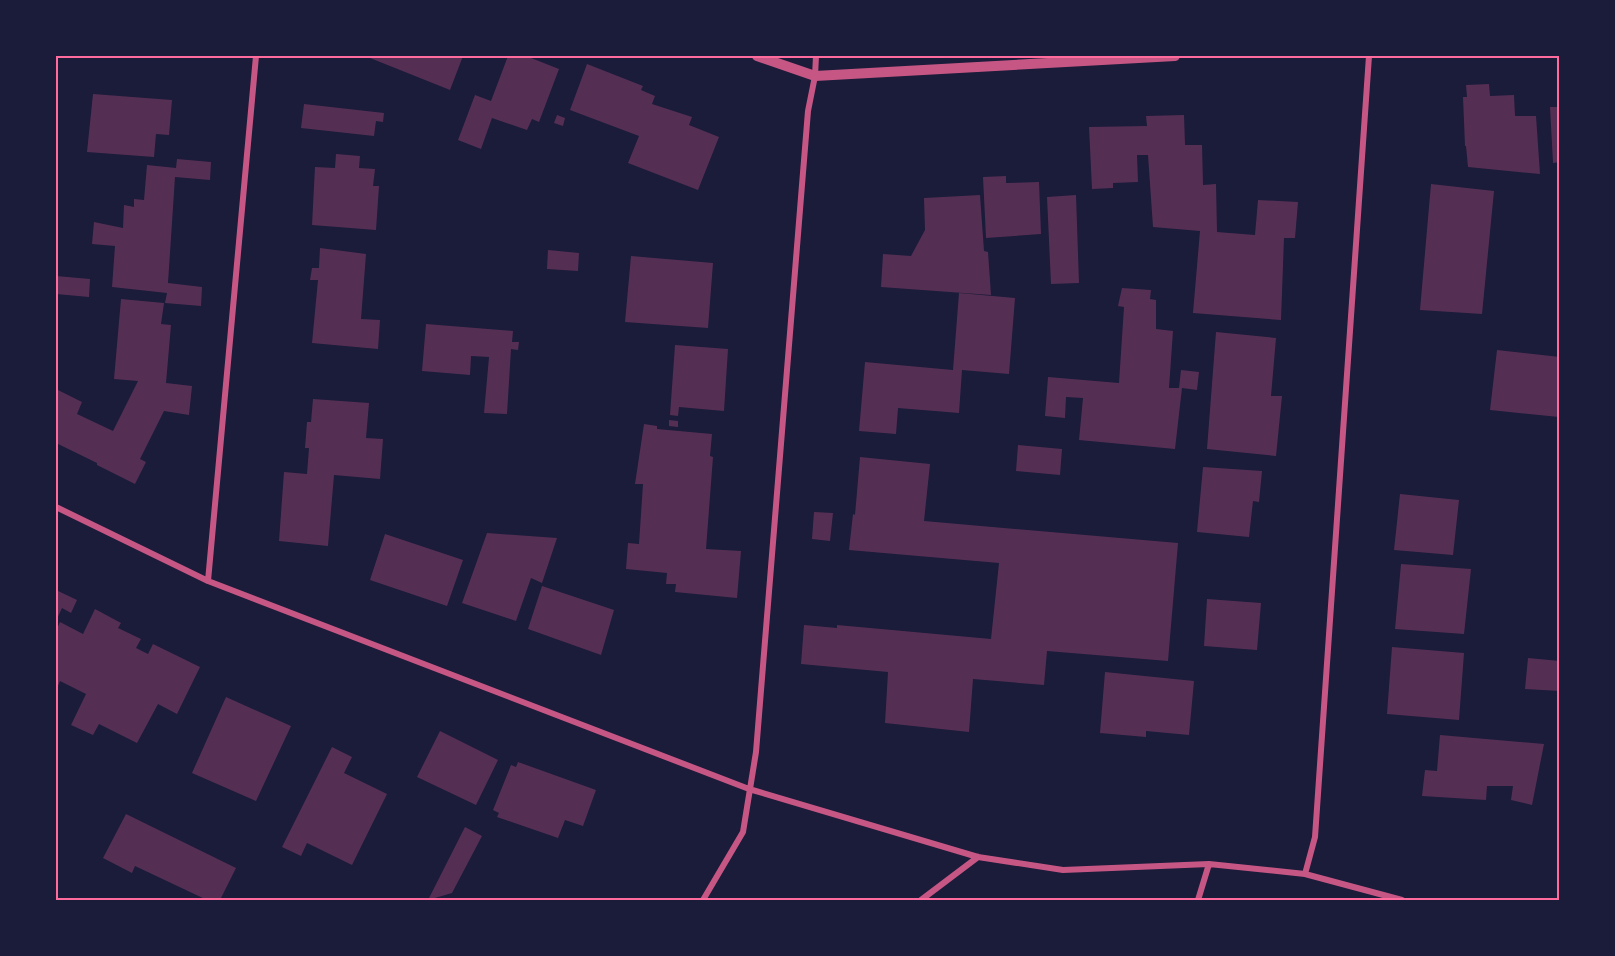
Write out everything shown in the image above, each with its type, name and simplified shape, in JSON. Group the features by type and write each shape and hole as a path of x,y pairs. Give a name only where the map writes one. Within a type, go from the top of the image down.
{"street":[{"path":"208,581 256,56"},
{"path":"757,56 814,76 1175,56"},
{"path":"703,900 743,832 756,752 808,111 816,56"},
{"path":"1305,874 1315,837 1369,56"},
{"path":"56,507 208,581 749,789 978,857 1063,870 1209,864 1305,874 1402,900"},
{"path":"921,900 978,857"},
{"path":"1198,900 1209,864"}],"building":[{"path":"365,56 463,56 450,90"},
{"path":"508,56 526,56 559,69 539,122 532,119 527,130 492,118 481,149 458,140 475,95 491,101"},
{"path":"587,64 643,86 641,90 655,96 652,104 692,117 689,125 719,137 698,190 628,163 639,136 570,110"},
{"path":"1489,84 1490,96 1514,95 1515,116 1536,116 1540,174 1468,167 1463,97 1467,97 1466,85"},
{"path":"93,94 172,100 169,135 156,134 154,157 87,152"},
{"path":"304,104 384,113 383,122 376,121 374,136 301,128"},
{"path":"1550,107 1560,107 1560,162 1553,163"},
{"path":"557,115 565,118 563,126 554,123"},
{"path":"1184,115 1185,145 1202,145 1203,185 1216,184 1217,232 1255,235 1258,200 1298,202 1295,238 1284,238 1281,320 1193,313 1200,231 1153,227 1148,155 1137,155 1138,182 1113,183 1113,188 1092,189 1089,127 1147,126 1146,116"},
{"path":"336,154 360,156 359,168 375,169 373,186 379,186 376,230 312,225 315,167 335,168"},
{"path":"177,159 211,162 210,180 175,177 168,283 202,287 201,306 165,303 167,293 112,287 115,246 92,244 94,222 123,228 124,205 134,207 134,199 144,200 147,165 176,168"},
{"path":"1006,176 1006,183 1039,182 1041,234 986,238 983,177"},
{"path":"1431,184 1494,191 1482,314 1420,310"},
{"path":"980,195 984,251 988,252 991,295 881,287 883,254 911,256 925,230 924,198"},
{"path":"1076,195 1079,283 1051,284 1047,197"},
{"path":"320,248 366,254 361,319 380,320 378,349 312,343 318,280 310,280 312,268 319,268"},
{"path":"548,250 579,253 578,271 547,269"},
{"path":"631,256 713,263 708,328 625,322"},
{"path":"56,276 90,279 89,297 56,294"},
{"path":"1122,288 1151,290 1150,299 1156,300 1156,329 1173,331 1169,388 1179,388 1181,370 1199,372 1197,390 1182,388 1175,449 1079,440 1083,398 1066,397 1065,418 1045,416 1048,377 1119,383 1124,307 1118,306"},
{"path":"959,293 1015,298 1009,374 962,370 959,413 898,408 896,434 859,431 865,362 953,370"},
{"path":"121,299 164,303 161,324 171,325 166,383 192,386 189,415 164,411 140,459 146,462 135,484 56,443 56,389 82,402 77,414 113,431 138,381 114,379"},
{"path":"426,324 513,331 512,342 519,342 518,350 511,349 507,414 484,413 489,357 471,356 470,375 422,371"},
{"path":"1216,332 1276,338 1271,396 1282,396 1276,456 1207,449"},
{"path":"675,345 728,349 724,411 679,407 678,416 670,415"},
{"path":"1497,350 1560,357 1559,417 1490,410"},
{"path":"313,399 369,403 366,438 383,439 380,479 334,475 328,546 279,541 284,472 307,474 309,448 305,448 307,422 311,422"},
{"path":"669,420 678,421 678,427 669,426"},
{"path":"644,424 657,426 657,429 712,434 710,456 713,457 706,549 741,551 737,598 675,592 676,584 666,584 667,573 626,569 628,543 639,544 643,484 635,484"},
{"path":"1018,445 1062,449 1060,475 1016,471"},
{"path":"860,457 930,464 924,521 1178,543 1168,661 1047,651 1044,685 973,679 969,732 885,723 888,672 801,664 804,625 837,628 837,625 991,639 999,563 849,550 853,514 855,515"},
{"path":"1203,467 1262,471 1259,502 1253,501 1249,537 1197,532"},
{"path":"1400,494 1459,500 1453,555 1394,550"},
{"path":"814,512 833,513 830,541 812,539"},
{"path":"487,533 557,538 542,583 531,578 516,621 462,603"},
{"path":"385,534 463,560 447,606 370,580"},
{"path":"1401,564 1471,569 1464,634 1395,629"},
{"path":"542,586 614,610 601,655 528,629"},
{"path":"56,590 77,600 71,613 62,608 56,621"},
{"path":"1207,599 1261,603 1257,650 1204,646"},
{"path":"95,609 121,623 118,628 141,639 136,648 148,654 153,644 200,667 177,714 158,704 137,743 99,724 93,735 71,725 86,694 60,681 56,691 56,631 60,622 83,634"},
{"path":"1392,647 1464,653 1459,720 1387,714"},
{"path":"1528,658 1560,661 1560,691 1525,689"},
{"path":"1105,672 1194,681 1189,735 1146,731 1146,737 1100,733"},
{"path":"226,697 291,726 256,801 192,773"},
{"path":"440,731 498,760 476,805 417,777"},
{"path":"1440,735 1544,744 1532,805 1511,800 1513,786 1487,786 1486,800 1422,796 1425,770 1437,771"},
{"path":"332,747 352,757 344,773 387,794 352,865 307,843 301,856 282,847"},
{"path":"518,762 596,790 583,826 565,820 558,838 497,817 499,813 493,810 511,765 516,767"},
{"path":"126,814 236,868 220,900 207,900 135,866 132,873 103,858"},
{"path":"465,827 482,836 452,893 428,900"}]}
